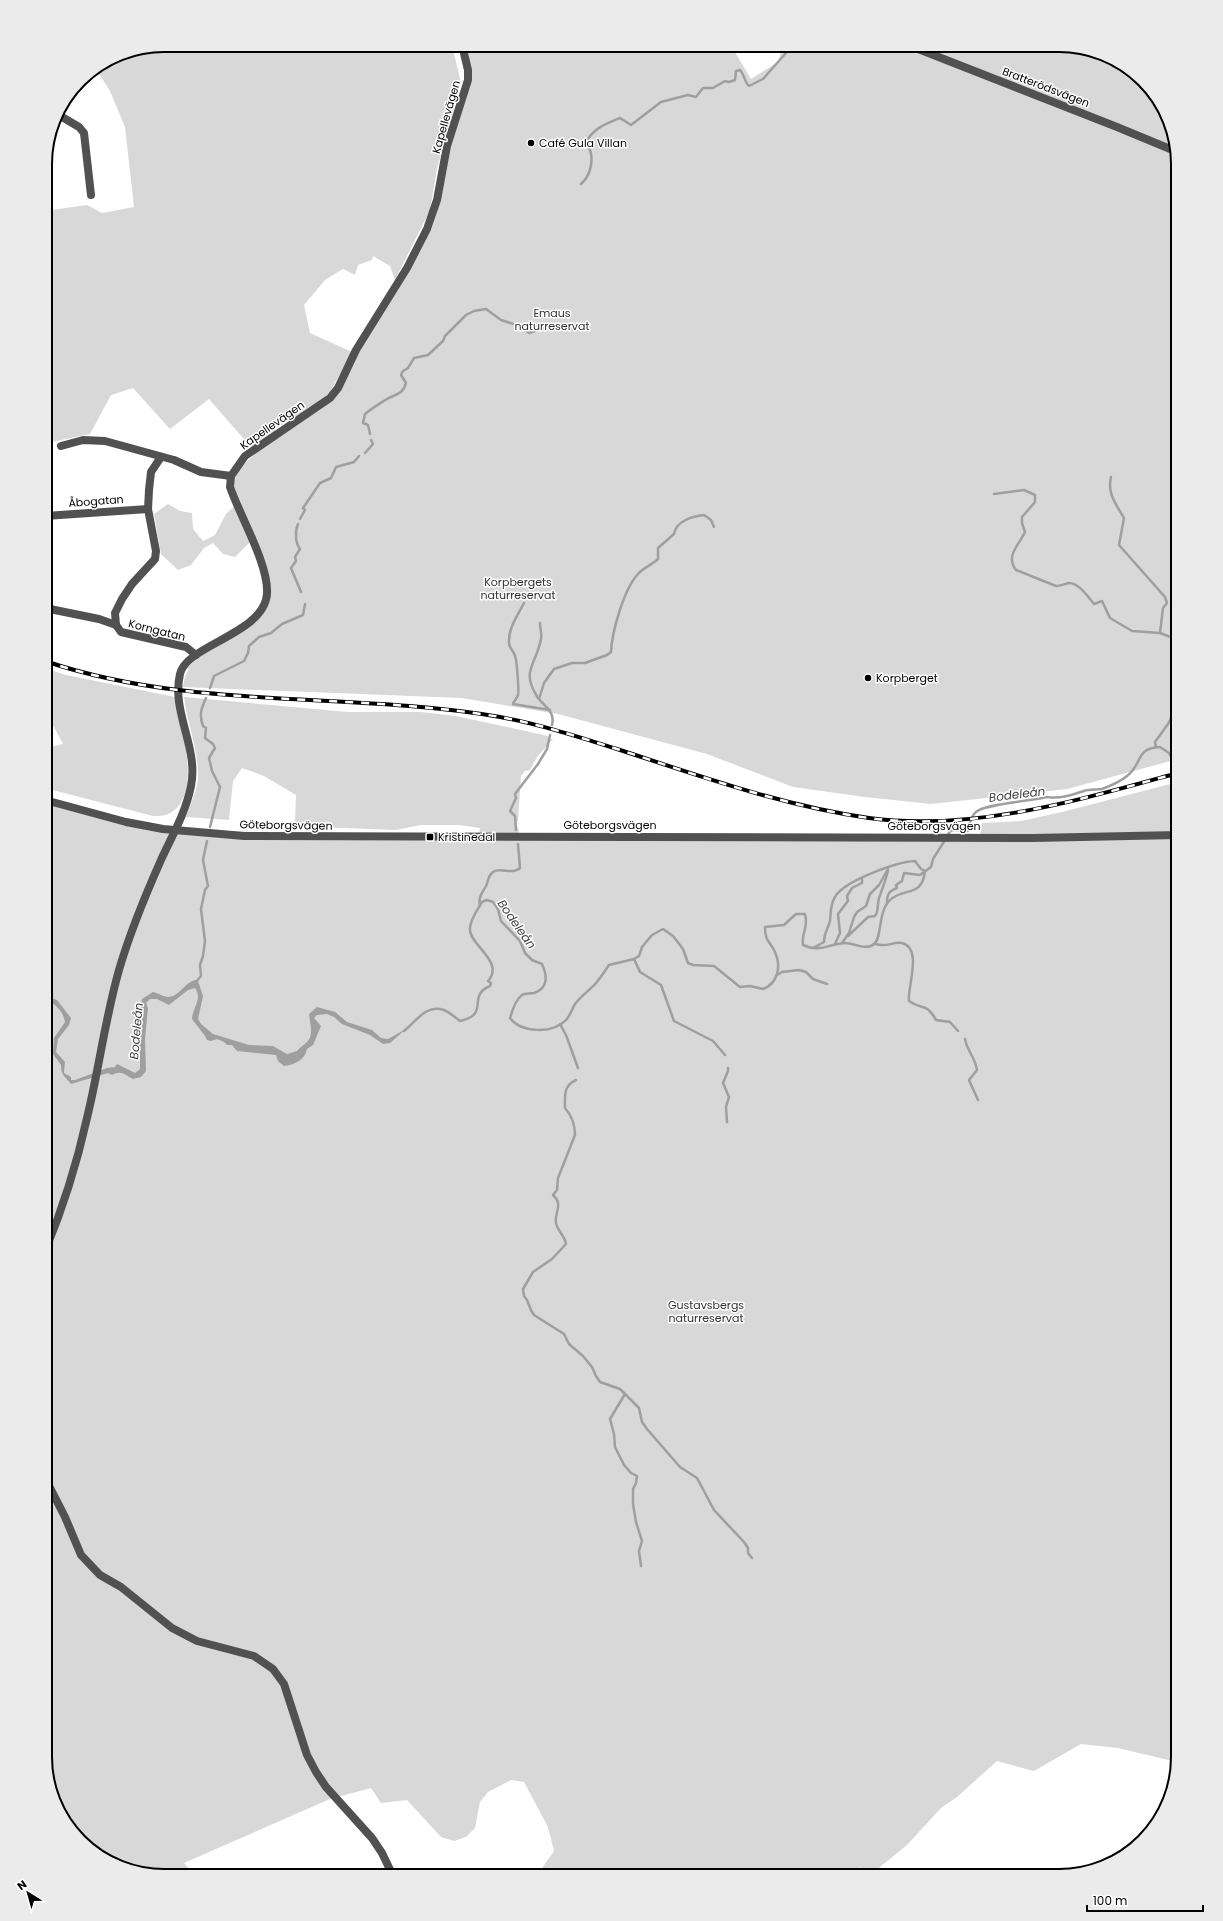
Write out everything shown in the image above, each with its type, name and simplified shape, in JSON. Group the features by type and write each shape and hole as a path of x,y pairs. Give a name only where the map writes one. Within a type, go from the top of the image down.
{"street":[{"name":"Kapellevägen","path":"231,476 245,456 330,398 338,388 356,350 407,268 434,211 447,146 468,80 468,70 464,52"},
{"name":"Bratterödsvägen","path":"926,52 1117,126 1170,149"},
{"path":"63,117 79,127 84,133 92,195"},
{"path":"52,1235 88,1118 119,971 133,928 149,887 187,801 193,778 192,765 177,690 183,665 196,655 242,627 257,614 263,605 267,594 264,574 230,488 231,476 201,472 174,460 146,451 105,441 83,440 61,446"},
{"path":"116,625 115,613 122,599 132,584 155,559 156,551 148,509 151,472 161,457"},
{"name":"Åbogatan","path":"52,515 148,509"},
{"name":"Korngatan","path":"52,609 99,619 116,625 121,632 125,634 186,647 196,655"},
{"name":"Göteborgsvägen","path":"52,802 126,822 175,831 244,836 930,836 1033,838 1171,835"},
{"path":"52,1492 65,1517 81,1555 100,1575 121,1587 172,1628 197,1641 254,1656 273,1669 284,1684 307,1755 316,1772 326,1787 372,1838 382,1852 389,1869"}],"green space":[{"path":"454,52 461,83 437,169 430,210 395,280 390,266 373,256 372,260 358,265 355,275 343,269 325,280 304,305 310,333 352,352 330,392 316,405 275,429 274,439 322,408 418,255 433,225 439,205 450,142 459,117 467,57 469,56 468,52 735,52 751,79 778,62 781,52 1066,52 1095,58 1121,71 1143,90 1152,102 1162,121 1170,149 1171,761 1067,789 931,804 793,787 707,754 558,714 462,698 183,687 185,676 189,669 187,668 198,658 257,620 263,613 270,600 269,586 264,570 251,541 235,557 223,554 213,543 204,548 191,565 178,570 161,554 154,514 168,504 180,511 192,513 193,529 203,541 215,535 226,514 240,501 232,486 238,470 256,453 209,399 170,429 133,388 111,395 90,434 52,442 52,210 87,205 102,213 134,207 125,127 110,91 99,73 108,67 128,58 149,53"},
{"path":"52,670 66,675 175,697 185,743 188,778 185,793 179,806 166,815 153,816 52,790 52,747 63,744 52,723"},
{"name":"Gustavsbergs naturreservat","path":"184,697 348,712 421,712 456,716 548,736 548,738 553,739 537,757 530,770 525,771 521,776 518,821 516,822 521,839 979,840 982,823 1021,821 1171,784 1171,1761 1118,1748 1081,1744 1034,1771 997,1761 957,1797 941,1808 907,1845 878,1869 861,1869 860,1867 857,1869 541,1869 554,1851 548,1827 524,1782 511,1780 488,1792 480,1802 475,1828 466,1837 454,1841 441,1837 407,1800 381,1803 371,1788 330,1799 184,1863 189,1869 157,1869 128,1863 102,1850 80,1831 64,1807 58,1793 54,1779 52,1757 52,803 158,829 478,839 480,828 459,825 421,825 396,830 316,827 313,823 295,823 296,795 264,776 242,768 233,781 229,820 186,817 195,793 198,778 197,757"}],"shaded area":[{"name":"Bodeleån","path":"195,980 198,981 203,996 198,1019 201,1024 213,1034 249,1045 273,1046 287,1054 297,1051 309,1039 311,1029 309,1014 317,1007 335,1012 347,1022 372,1030 381,1038 388,1039 406,1029 390,1043 383,1044 370,1035 342,1024 334,1017 327,1014 317,1015 314,1018 321,1026 313,1045 307,1049 306,1053 301,1059 284,1066 278,1061 276,1055 237,1051 232,1045 227,1045 217,1039 211,1041 207,1040 192,1019 192,1015 198,1000 195,988 188,990 169,1005 157,999 150,999 146,1003 148,1008 145,1039 146,1071 141,1077 133,1079 122,1073 112,1075 108,1073 71,1084 64,1076 61,1065 53,1054 54,1038 65,1022 60,1010 52,1003 52,998 57,1000 71,1018 69,1025 58,1039 56,1052 65,1062 64,1073 71,1077 71,1080 75,1080 107,1068 115,1067 117,1064 135,1073 140,1069 140,1048 136,1035 141,1018 140,1014 142,999 153,992 166,997 175,995"}],"waterway":[{"path":"581,184 588,174 591,166 591,152 586,142 589,137 600,127 620,118 631,125 661,102 688,95 696,97 703,88 713,88 725,81 729,82 735,80 736,71 740,70 749,86 763,79 787,52"},
{"path":"370,434 368,425 363,423 365,414 387,399 401,392 406,383 401,375 403,371 408,368 414,358 428,355 443,341 445,336 466,315 474,311 486,309 501,320 520,326 529,333 551,325"},
{"path":"365,453 373,444 371,440"},
{"path":"300,519 305,510 303,508 320,483 331,478 336,467 354,462 359,456"},
{"path":"1111,477 1111,494 1124,518 1119,545 1165,597 1167,603 1163,608 1160,633"},
{"path":"994,494 1024,490 1035,495 1035,502 1022,517 1025,532 1012,555 1013,565 1016,570 1056,586 1069,583 1076,585 1094,604 1102,601 1110,618 1132,631 1160,633 1171,637"},
{"path":"552,725 553,721 551,713 539,699 544,683 554,669 572,663 585,663 607,655 611,652 616,622 628,590 640,572 658,559 658,548 674,534 675,529 681,523 690,518 704,515 711,520 714,527"},
{"path":"298,524 296,537 297,544 300,549 295,557 296,561 291,568 301,592"},
{"path":"524,603 514,622 509,637 509,645 516,658 518,683 518,695 513,704 550,710"},
{"path":"210,688 214,676 244,661 248,653 249,646 259,637 271,633 282,624 303,615 305,604"},
{"path":"538,698 530,681 530,674 541,639 540,623"},
{"path":"206,698 202,709 201,719 203,726 206,728 205,738 213,744 215,748 209,758 212,771 220,787 210,827"},
{"path":"1156,747 1155,742 1171,718"},
{"path":"516,830 515,816 510,811 516,798 515,794 538,764 547,749 550,735"},
{"name":"Bodeleån","path":"947,836 951,830 968,831 971,829 969,826 971,819 975,813 981,809 1040,798 1066,796 1086,790 1102,789 1119,782 1132,771 1143,753 1152,748 1160,747 1169,753 1171,756"},
{"path":"887,903 889,893 897,888 896,885 902,881 904,873 920,875 931,867 933,859 945,840"},
{"path":"196,982 201,976 200,965 205,941 201,909 205,890 208,886 203,860 207,841"},
{"path":"480,906 481,895 489,877 494,871 513,871 520,868 518,844"},
{"path":"813,948 824,942 825,934 830,921 832,903 840,891 871,873 906,862 915,861 921,869 925,871"},
{"path":"842,943 849,933 857,912 866,906 870,894 879,885 888,869"},
{"path":"848,936 868,917 875,916 888,871"},
{"name":"Bodeleån","path":"404,1031 421,1015 431,1009 444,1010 460,1021 469,1018 474,1014 477,1009 480,995 483,990 490,986 491,983 488,981 492,974 492,967 490,960 471,936 470,926 474,915 482,902 487,900 493,902 498,909 501,921 520,941 525,953 532,960 542,964 546,977 544,985 539,991 522,995 514,1005 510,1018 522,1027 537,1030 553,1028 560,1025 566,1020 575,1004 596,983 609,965 634,959 639,956 642,947 652,935 663,929 673,936 683,949 688,963 693,965 714,966 740,987 750,986 763,989 772,983 778,969 777,958 767,939 765,927 784,925 796,914 805,914 806,927 803,936 803,945 814,948 845,943 864,947 871,946 876,941 883,912 889,901 900,894 916,889 923,880 925,871"},
{"path":"835,944 840,933 838,914 848,901 847,896 852,888 862,883 862,879"},
{"path":"875,944 883,945 902,943 908,946 912,952 913,960 909,1001 917,1006 929,1010 936,1020 950,1022 958,1031"},
{"path":"634,959 640,972 661,985 674,1021 713,1041 725,1055"},
{"path":"777,975 782,972 799,970 806,972 813,979 827,984"},
{"path":"560,1024 566,1035 578,1068"},
{"path":"965,1039 967,1047 975,1061 977,1070 969,1080 978,1100"},
{"path":"727,1122 726,1107 729,1097 723,1083 728,1068"},
{"path":"576,1080 567,1088 565,1099 565,1108 573,1121 575,1135 558,1178 557,1190 553,1195 558,1202 556,1223 566,1244 552,1259 533,1272 523,1289 524,1296 534,1315 564,1334 569,1344 583,1356 592,1367 600,1382 620,1389 639,1408 642,1422 647,1429 680,1467 697,1478 714,1510 744,1542 748,1548 748,1553 752,1558"},
{"path":"625,1394 610,1419 614,1434 615,1447 624,1465 631,1473 637,1476 633,1489 633,1504 636,1522 642,1541 639,1551 641,1566"}],"railway":[{"path":"52,663 101,677 157,687 214,694 386,704 443,709 500,717 574,735 711,780 773,798 837,813 869,818 908,821 947,821 986,817 1064,803 1171,775"}],"place":[{"name":"Café Gula Villan","path":"531,143"},
{"name":"Korpberget","path":"868,678"},
{"name":"Kristinedal","path":"430,837"}],"park label":[{"name":"Emaus naturreservat","path":"552,319"},
{"name":"Korpbergets naturreservat","path":"518,588"}]}
